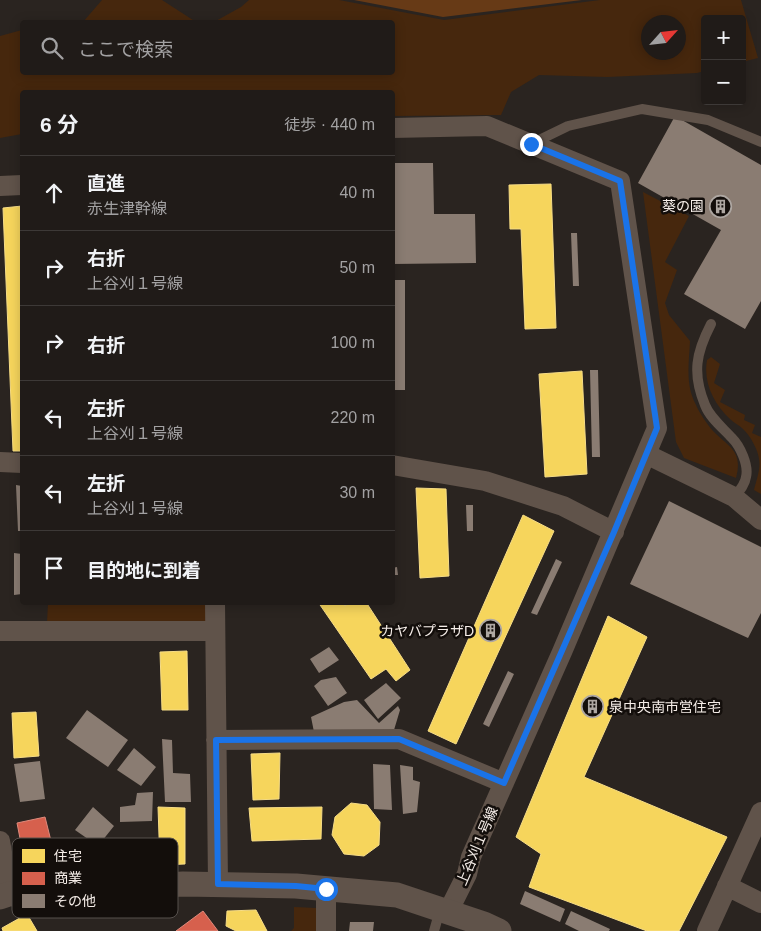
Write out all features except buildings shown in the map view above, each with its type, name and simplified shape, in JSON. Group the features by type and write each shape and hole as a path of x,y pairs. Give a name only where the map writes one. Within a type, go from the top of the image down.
{"street":[{"name":"上谷刈１号線","path":"395,128 487,126 620,181 657,428 614,532 471,857 467,874 441,918"},
{"path":"0,186 20,185"},
{"path":"646,454 734,497 761,520"},
{"path":"0,462 20,463"},
{"path":"395,466 485,481 563,506 614,532"},
{"path":"215,605 218,884"},
{"path":"0,631 215,631"},
{"path":"216,740 399,739 504,783"},
{"path":"707,931 761,812"},
{"path":"0,841 4,896"},
{"path":"178,884 296,886 397,896 441,918 484,924 499,931"},
{"path":"728,886 761,903"},
{"path":"326,889 326,931"}],"lane":[{"path":"531,144 568,126 642,109 708,120 761,142"},
{"path":"711,324 700,346 696,370 705,406 719,426 734,440 744,459 746,478 743,486 734,497"}],"shaded area":[{"path":"102,0 162,0 193,20 85,20"},
{"path":"249,0 339,0 444,20 600,0 741,0 745,15 701,15 701,72 607,77 539,75 511,92 501,115 395,116 395,90 20,90 20,134 0,138 0,36 20,31 20,75 395,75 395,20 218,20 241,7"},
{"path":"354,0 582,0 443,17"},
{"path":"746,17 758,58 746,61"},
{"path":"643,192 689,216 665,262 677,270 665,303 669,315 690,341 690,390 708,425 734,451 738,462 736,478 684,458 676,442"},
{"path":"711,357 720,364 714,383 725,390 720,402 745,415 744,420 755,425 752,433 761,437 761,494 754,490 759,463 753,443 746,432 719,407 708,385 706,369 707,360"},
{"path":"48,605 207,605 208,623 47,623"},
{"path":"294,907 317,908 317,931 291,931 294,928"}],"place":[{"name":"葵の園","path":"720,206"},
{"name":"カヤバプラザD","path":"490,631"},
{"name":"泉中央南市営住宅","path":"593,707"}],"route":[{"path":"326,889 296,886 218,884 216,740 399,739 504,783 614,532 657,428 620,181 531,144"}]}
